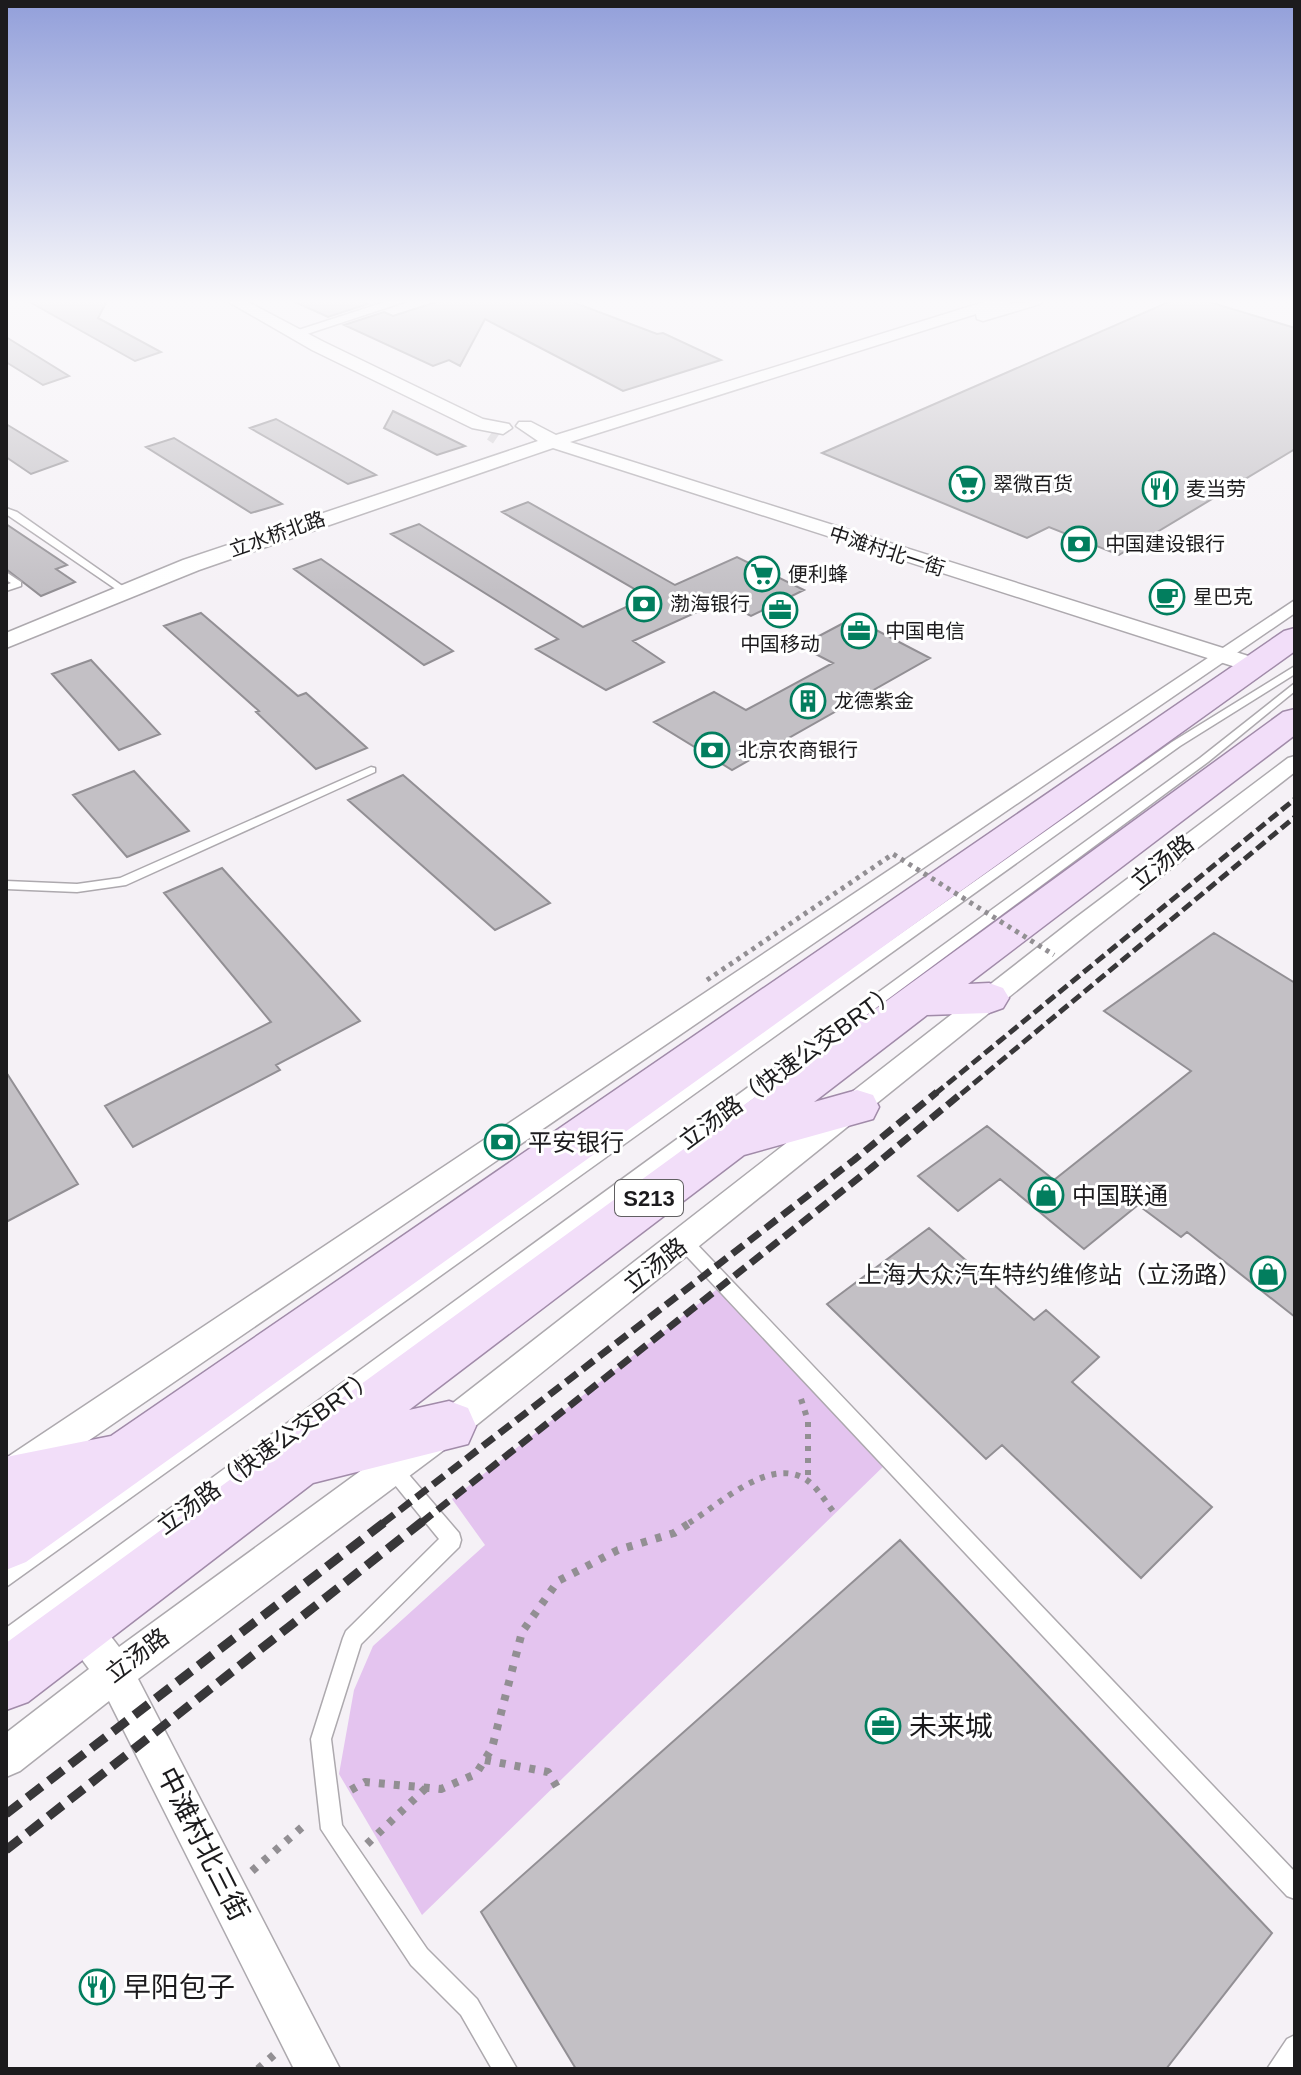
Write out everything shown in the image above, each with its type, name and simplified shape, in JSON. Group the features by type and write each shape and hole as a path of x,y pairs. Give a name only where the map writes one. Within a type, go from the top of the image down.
{"main road":[{"path":"6,1542 1242,667 1295,637"},
{"name":"立汤路","path":"6,1680 721,1144 918,1001 1142,855 1295,719"},
{"path":"918,1001 989,998"},
{"path":"721,1144 857,1107"},
{"path":"297,1462 449,1426"},
{"path":"6,1481 127,1459"}],"street":[{"name":"中滩村北一街","path":"437,398 546,446 1242,667"},
{"name":"中滩村北一街","path":"447,398 503,428"},
{"name":"立水桥北路","path":"6,641 266,537 690,398"},
{"name":"立水桥北路","path":"546,446 592,439 724,398"},
{"path":"503,428 546,446"},
{"path":"6,1481 1242,667 1295,605"},
{"name":"立汤路","path":"6,1757 114,1672 449,1426 857,1107 989,998 1142,855 1295,762"},
{"name":"中滩村北三街","path":"79,1625 114,1672 318,2069"}],"lane":[{"path":"6,511 126,592"},
{"path":"6,575 18,584 6,588"},
{"name":"立汤路（快速公交BRT）","path":"6,1577 1176,744 1242,667"},
{"name":"立汤路（快速公交BRT）","path":"6,1640 1204,760 1295,686"},
{"path":"6,885 77,888 122,882 371,770"},
{"path":"684,1242 1295,1888"},
{"path":"392,1468 452,1540 353,1638 321,1739 332,1829 419,1957 469,2007 505,2069"},
{"path":"1279,2069 1295,2047"}],"path":[{"path":"707,980 893,854 1054,955"},
{"path":"228,1893 329,1803 365,1782 441,1789 476,1774 492,1748 522,1632 558,1581 618,1550 674,1533 755,1481 782,1472 808,1481 837,1516"},
{"path":"485,1760 548,1772 560,1792"},
{"path":"352,1859 426,1788"}],"shaded area":[{"path":"726,1282 890,1460 422,1915 339,1774 354,1690 373,1646 485,1545 452,1499"}],"building":[{"path":"949,398 1295,398 1295,449 1119,555 1049,527 1027,538 822,453"},
{"path":"393,411 465,446 437,455 384,428"},
{"path":"276,419 376,475 348,484 250,428"},
{"path":"6,424 67,461 31,474 6,457"},
{"path":"174,438 282,504 251,513 146,447"},
{"path":"528,502 675,585 737,557 804,590 751,616 721,601 633,641 664,662 606,690 536,649 558,639 391,534 419,524 583,627 648,597 502,512"},
{"path":"6,524 67,565 56,569 75,582 41,596 6,569"},
{"path":"321,559 453,651 424,665 294,569"},
{"path":"201,613 298,696 306,693 367,748 316,769 256,712 259,711 164,626"},
{"name":"龙德紫金","path":"853,618 930,658 732,770 654,722 714,692 746,710 833,663 800,646"},
{"path":"91,660 160,734 119,750 52,674"},
{"path":"134,771 189,831 127,857 73,795"},
{"path":"403,775 550,903 495,930 348,800"},
{"path":"222,868 360,1021 276,1065 280,1070 133,1147 105,1106 271,1022 164,893"},
{"path":"1214,933 1295,983 1295,1317 1187,1232 1181,1237 1138,1205 1084,1249 1000,1179 958,1211 918,1176 987,1126 1054,1180 1191,1071 1104,1011"},
{"path":"6,1072 78,1184 6,1222"},
{"path":"929,1228 1034,1320 1046,1310 1099,1357 1072,1382 1212,1507 1141,1578 1002,1445 986,1459 827,1304"},
{"name":"未来城","path":"900,1540 1272,1933 1166,2069 576,2069 481,1912"}],"tunnel":[{"path":"492,432 498,436"}],"railway":[{"path":"935,1094 1295,799"},
{"path":"961,1094 1295,817"},
{"path":"383,1523 854,1160 937,1092"},
{"path":"421,1523 963,1092"},
{"path":"6,1814 386,1521"},
{"path":"6,1850 423,1521"}],"place":[{"name":"翠微百货","path":"967,484"},
{"name":"麦当劳","path":"1160,489"},
{"name":"中国建设银行","path":"1079,544"},
{"name":"便利蜂","path":"762,574"},
{"name":"星巴克","path":"1167,597"},
{"name":"渤海银行","path":"644,604"},
{"name":"中国移动","path":"780,610"},
{"name":"中国电信","path":"859,631"},
{"name":"龙德紫金","path":"808,701"},
{"name":"北京农商银行","path":"712,750"},
{"name":"平安银行","path":"502,1142"},
{"name":"中国联通","path":"1046,1195"},
{"name":"上海大众汽车特约维修站（立汤路）","path":"1268,1274"},
{"name":"未来城","path":"883,1726"},
{"name":"早阳包子","path":"97,1987"}]}
